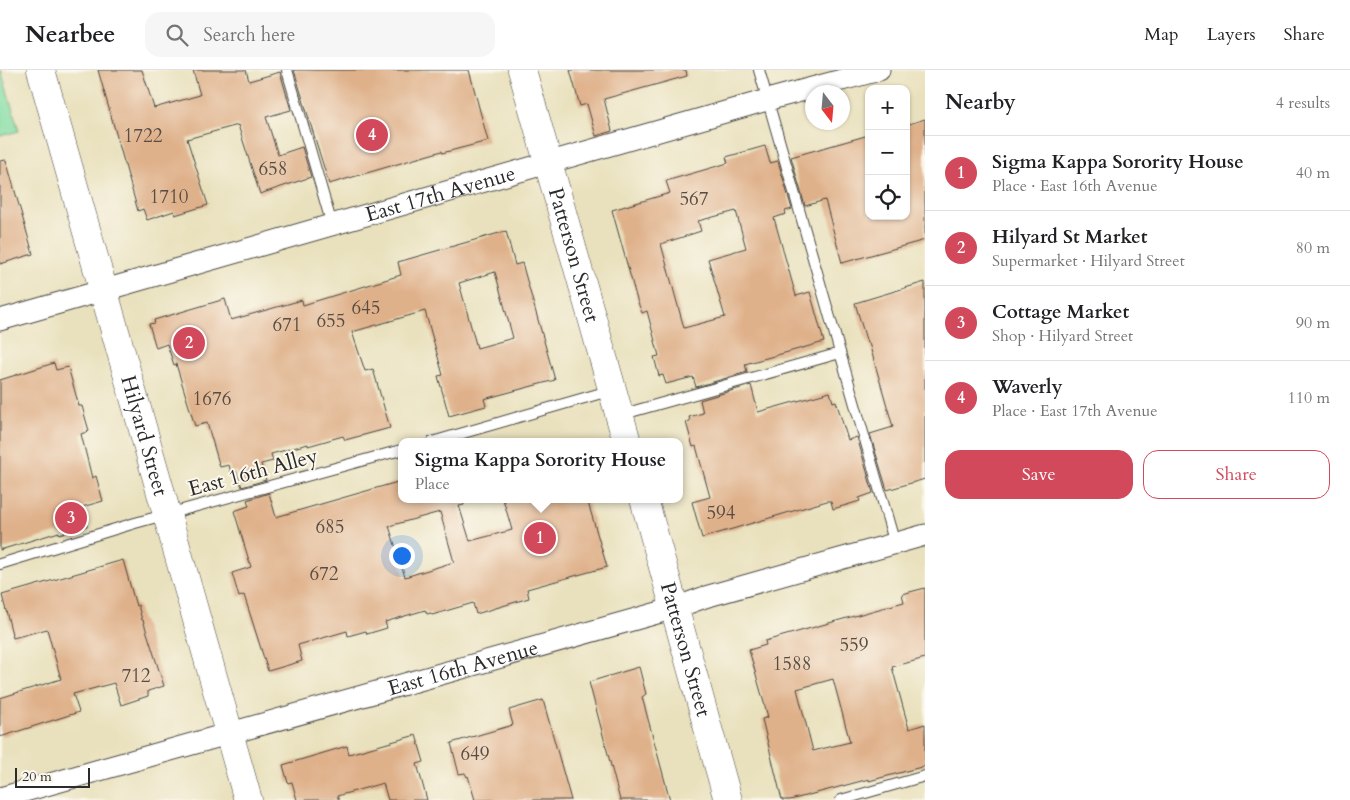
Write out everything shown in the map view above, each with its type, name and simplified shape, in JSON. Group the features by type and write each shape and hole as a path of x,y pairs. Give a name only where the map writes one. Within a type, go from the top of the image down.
{"main road":[{"name":"Hilyard Street","path":"41,70 248,800"},
{"name":"Patterson Street","path":"522,70 626,438"},
{"name":"Patterson Street","path":"645,503 728,800"}],"street":[{"name":"East 17th Avenue","path":"0,320 767,100 879,70"},
{"name":"East 16th Avenue","path":"0,798 675,608 705,597 925,535"}],"lane":[{"path":"287,70 332,225"},
{"path":"759,70 895,544"},
{"path":"451,438 840,353"},
{"name":"East 16th Alley","path":"0,564 398,451"},
{"path":"841,800 925,776"}],"green space":[{"path":"0,70 19,131 0,136"}],"building":[{"path":"98,70 142,70 154,108 200,95 193,70 246,70 249,81 280,72 291,110 266,117 278,155 302,147 311,177 260,194 238,125 187,139 208,205 175,215 174,211 147,220 143,209 138,211"},
{"path":"294,70 469,70 488,141 442,153 442,151 329,184"},
{"path":"570,70 686,70 687,76 604,99 612,131 596,136 587,104 580,106"},
{"path":"925,119 925,240 842,263 825,200 805,206 791,157 865,136 865,220 910,220 910,124"},
{"path":"765,146 770,163 778,161 792,209 785,211 786,214 774,218 796,296 810,292 824,342 745,364 747,372 696,387 693,377 666,384 663,375 659,376 654,357 659,356 647,311 642,313 637,300 612,210 670,193 666,181 728,163 726,157","holes":["736,211 746,248 708,259 725,317 684,328 661,244 701,231 698,221"]},
{"path":"6,160 33,254 0,264 0,161"},
{"path":"506,231 515,265 522,263 555,380 484,399 486,406 449,416 438,376 443,375 425,311 352,332 365,371 373,369 390,428 345,440 343,436 271,454 273,461 261,464 266,480 242,487 236,471 231,473 229,465 220,467 207,423 195,426 176,364 174,365 167,344 156,348 149,324 155,323 154,320 225,299 231,320 302,300 303,305 401,275 398,262","holes":["495,272 513,338 477,348 459,283"]},
{"path":"925,282 925,479 887,490 870,434 893,427 869,343 867,343 855,303"},
{"path":"54,363 56,370 68,367 79,406 82,406 89,431 81,434 92,478 96,476 103,501 82,507 87,526 59,534 59,532 0,550 0,380"},
{"path":"751,385 758,412 830,392 833,402 836,401 848,440 857,437 873,493 859,498 860,501 833,509 831,501 827,501 702,538 692,502 710,497 696,446 693,447 686,422 690,421 689,417 703,413 700,400"},
{"path":"398,482 398,503 464,503 464,505 459,506 470,541 512,530 504,503 588,503 607,567 527,589 529,598 476,614 473,603 432,615 431,613 427,614 425,610 385,622 387,628 367,634 366,631 348,636 347,631 298,645 302,661 268,671 244,595 239,597 232,573 251,567 234,511 249,506 247,500 269,493 276,517","holes":["440,512 454,562 405,577 389,526"]},
{"path":"123,560 136,606 138,605 164,686 148,691 148,696 121,705 114,683 73,694 79,712 0,737 0,698 61,679 47,629 13,638 2,595"},
{"path":"925,588 925,658 892,667 909,729 925,724 925,766 790,800 782,800 762,719 768,717 749,650 766,645 765,641 904,602 902,594","holes":["833,679 850,742 813,751 797,689"]},
{"path":"639,667 646,694 642,697 670,800 620,800 589,682"},
{"path":"543,700 571,800 475,800 468,776 465,773 459,774 451,743 513,725 509,710"},
{"path":"416,735 424,762 417,764 427,800 388,800 383,783 337,796 339,800 297,800 292,782 288,783 283,765 347,746 349,754"}],"place":[{"name":"Waverly","path":"372,135"},
{"name":"Hilyard St Market","path":"189,343"},
{"name":"Cottage Market","path":"71,518"},
{"name":"Sigma Kappa Sorority House","path":"540,538"}]}
